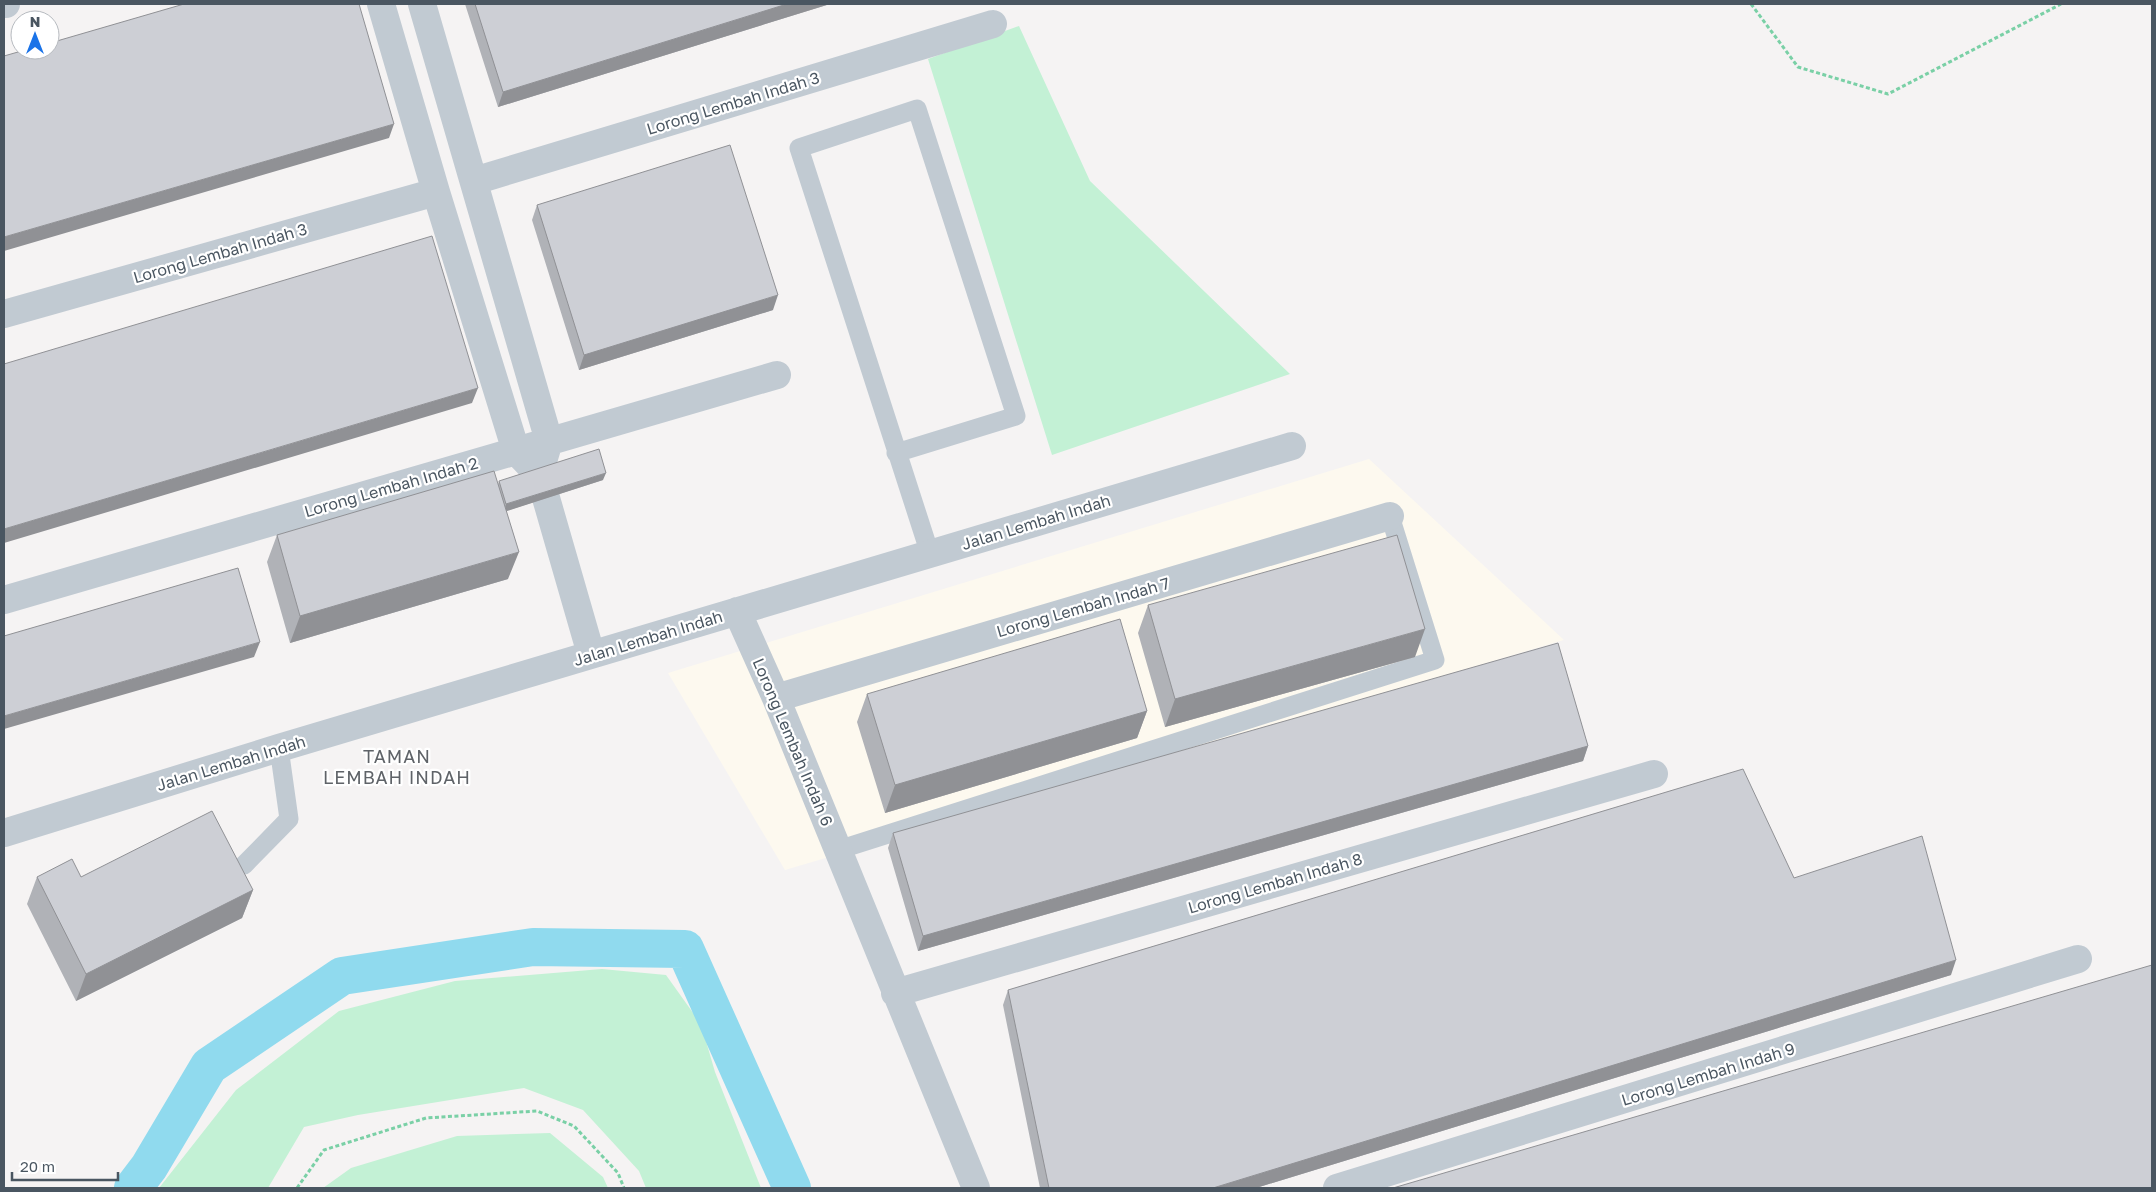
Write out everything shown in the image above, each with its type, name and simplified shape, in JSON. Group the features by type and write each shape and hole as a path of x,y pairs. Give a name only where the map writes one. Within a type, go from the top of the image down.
{"street":[{"path":"381,4 436,192 516,451"},
{"path":"422,4 549,442"},
{"name":"Lorong Lembah Indah 3","path":"474,182 993,24"},
{"name":"Lorong Lembah Indah 3","path":"4,314 436,192"},
{"name":"Lorong Lembah Indah 2","path":"4,600 777,375"},
{"name":"Jalan Lembah Indah","path":"4,833 591,654 1292,446"},
{"path":"546,498 591,654"},
{"name":"Lorong Lembah Indah 7","path":"776,698 1390,516"},
{"name":"Lorong Lembah Indah 6","path":"737,611 776,698 976,1188"},
{"name":"Lorong Lembah Indah 8","path":"895,993 1654,774"},
{"name":"Lorong Lembah Indah 9","path":"1337,1188 2078,959"}],"lane":[{"path":"896,453 1016,416 917,109 799,148 896,453 930,554"},
{"path":"842,862 1435,660 1390,516"},
{"path":"244,865 289,820 279,748"}],"path":[{"path":"1751,4 1798,67 1888,94 2061,4"},
{"path":"297,1188 324,1150 426,1118 537,1111 574,1126 618,1173 624,1188"}],"shaded area":[{"path":"1369,459 1564,640 785,870 668,673"}],"green space":[{"path":"1019,26 1090,181 1290,374 1052,455 928,59"},
{"path":"602,969 666,975 701,1024 715,1072 761,1188 646,1188 639,1171 583,1110 524,1088 358,1115 304,1127 268,1188 159,1188 236,1090 339,1011 455,981"},
{"path":"550,1133 603,1177 608,1188 323,1188 351,1168 457,1136"}],"building":[{"path":"184,4 359,4 394,124 4,237 4,56 10,54 10,60 60,60 60,40"},
{"path":"475,4 787,4 503,92"},
{"path":"730,145 778,295 584,355 537,205"},
{"path":"432,236 478,388 4,529 4,364"},
{"path":"599,449 606,473 506,504 499,481"},
{"path":"494,471 519,552 300,616 277,535"},
{"path":"1397,535 1425,629 1175,699 1148,605"},
{"path":"238,568 260,642 4,716 4,636"},
{"path":"1120,619 1147,711 895,785 867,694"},
{"path":"1558,643 1588,746 923,936 893,833"},
{"path":"1743,769 1794,878 1922,836 1956,960 1213,1188 1049,1188 1008,990"},
{"path":"212,811 253,890 86,974 37,877 72,859 81,877"},
{"path":"2152,965 2152,1188 1393,1188"}],"waterway":[{"path":"133,1188 149,1167 209,1066 342,976 533,947 685,949 792,1188"}],"district":[{"name":"TAMAN LEMBAH INDAH","path":"397,766"}]}
